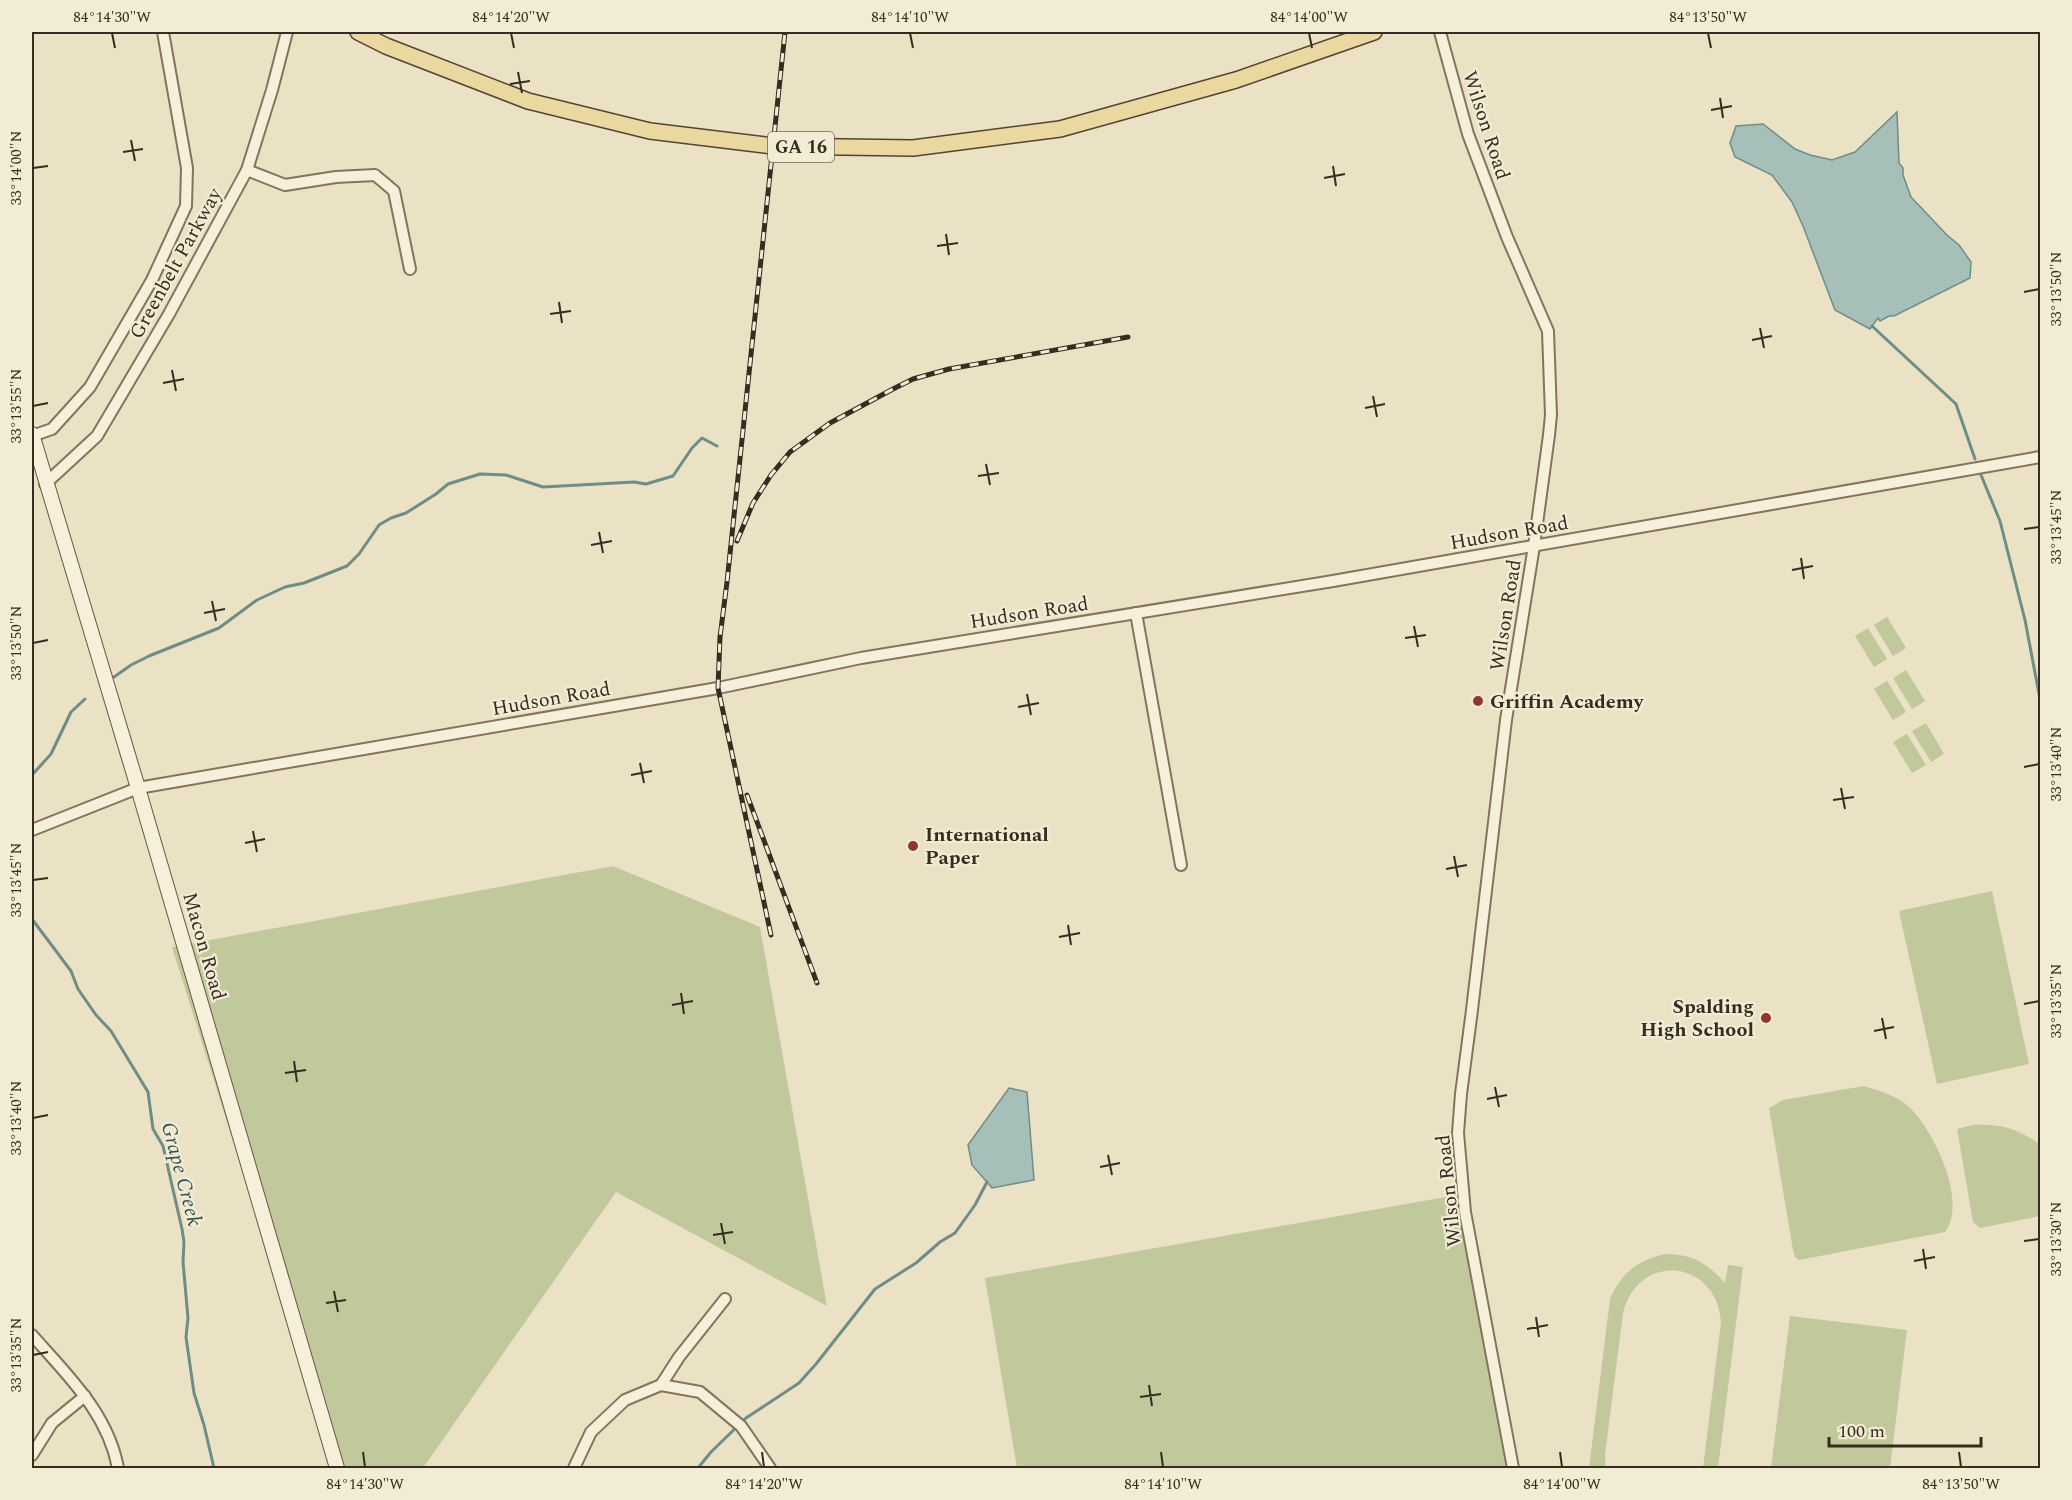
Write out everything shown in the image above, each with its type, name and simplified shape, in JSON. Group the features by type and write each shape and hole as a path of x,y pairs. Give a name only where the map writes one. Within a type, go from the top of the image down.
{"main road":[{"name":"GA 16","path":"358,32 386,46 528,101 650,131 773,146 913,148 1060,129 1245,77 1374,32"},
{"name":"Macon Road","path":"32,435 337,1468"}],"street":[{"name":"Greenbelt Parkway","path":"32,435 52,429 90,387 152,280 186,206 188,168 163,32"},
{"name":"Greenbelt Parkway","path":"45,484 97,436 169,314 247,170 287,32"},
{"name":"Wilson Road","path":"1440,32 1468,134 1507,237 1548,331 1551,415 1534,546 1506,720 1458,1133 1465,1212 1513,1468"},
{"path":"247,170 285,185 336,177 375,176 394,191 410,269"},
{"name":"Hudson Road","path":"32,830 138,788 718,688 861,658 1333,581 2040,457"},
{"path":"1136,613 1181,865"},
{"path":"661,1386 680,1357 725,1299"},
{"path":"32,1335 85,1396 101,1420 118,1468"},
{"path":"574,1468 591,1432 625,1400 661,1386 700,1392 741,1426 770,1468"},
{"path":"32,1455 52,1424 85,1396"}],"green space":[{"path":"1887,617 1906,648 1893,656 1874,625"},
{"path":"1868,628 1887,659 1874,667 1855,636"},
{"path":"1906,670 1925,701 1912,709 1893,678"},
{"path":"1887,681 1906,712 1893,720 1874,689"},
{"path":"1926,723 1944,754 1931,762 1912,731"},
{"path":"1907,734 1926,765 1912,773 1893,742"},
{"path":"613,866 760,927 827,1306 616,1192 423,1468 331,1468 280,1291 172,947"},
{"path":"1992,891 2029,1064 1937,1084 1899,911"},
{"path":"1864,1086 1900,1100 1910,1108 1929,1133 1938,1149 1950,1186 1953,1203 1951,1219 1945,1232 1799,1260 1795,1257 1793,1250 1769,1108 1783,1100"},
{"path":"1972,1125 2008,1128 2040,1144 2040,1216 1980,1228 1973,1222 1957,1129"},
{"path":"1463,1194 1510,1468 1017,1468 985,1278"},
{"path":"1676,1254 1699,1261 1725,1283 1728,1265 1743,1267 1718,1468 1703,1468 1721,1322 1716,1301 1706,1285 1692,1275 1676,1271 1660,1272 1644,1279 1631,1293 1623,1313 1605,1455 1606,1468 1589,1468 1610,1299 1625,1275 1632,1269 1647,1259"},
{"path":"1790,1316 1907,1330 1890,1468 1771,1468"}],"water":[{"path":"1897,112 1899,163 1903,168 1903,175 1911,197 1959,245 1971,262 1970,278 1894,316 1880,321 1878,318 1870,329 1835,310 1792,202 1772,175 1735,157 1730,143 1736,126 1763,124 1795,149 1832,160 1855,152"},
{"path":"1009,1088 1027,1092 1034,1180 992,1188 972,1165 968,1145"}],"waterway":[{"path":"1872,326 1956,404 1975,459"},
{"path":"114,677 149,656 219,628 257,600 285,587 304,583 347,566 359,554 379,525 406,513 448,484 480,474 506,475 543,487 634,482 646,484 673,476 692,448 702,438 717,446"},
{"path":"1981,475 2000,521 2025,620 2040,699"},
{"path":"32,775 51,754 71,712 85,699"},
{"name":"Grape Creek","path":"32,919 71,971 78,989 96,1015 111,1031 148,1092 153,1129 163,1146 182,1229 188,1318 186,1337 194,1393 214,1468"},
{"path":"698,1468 746,1418 799,1383 875,1289 916,1263 940,1242 955,1233 975,1205 987,1182"}],"railway":[{"path":"771,935 718,688 720,637 785,32"},
{"path":"737,541 753,503 771,475 790,452 830,423 893,389 913,379 949,369 1128,337"},
{"path":"747,795 817,983"}],"place":[{"name":"Griffin Academy","path":"1478,701"},
{"name":"International Paper","path":"913,846"},
{"name":"Spalding High School","path":"1766,1018"}]}
